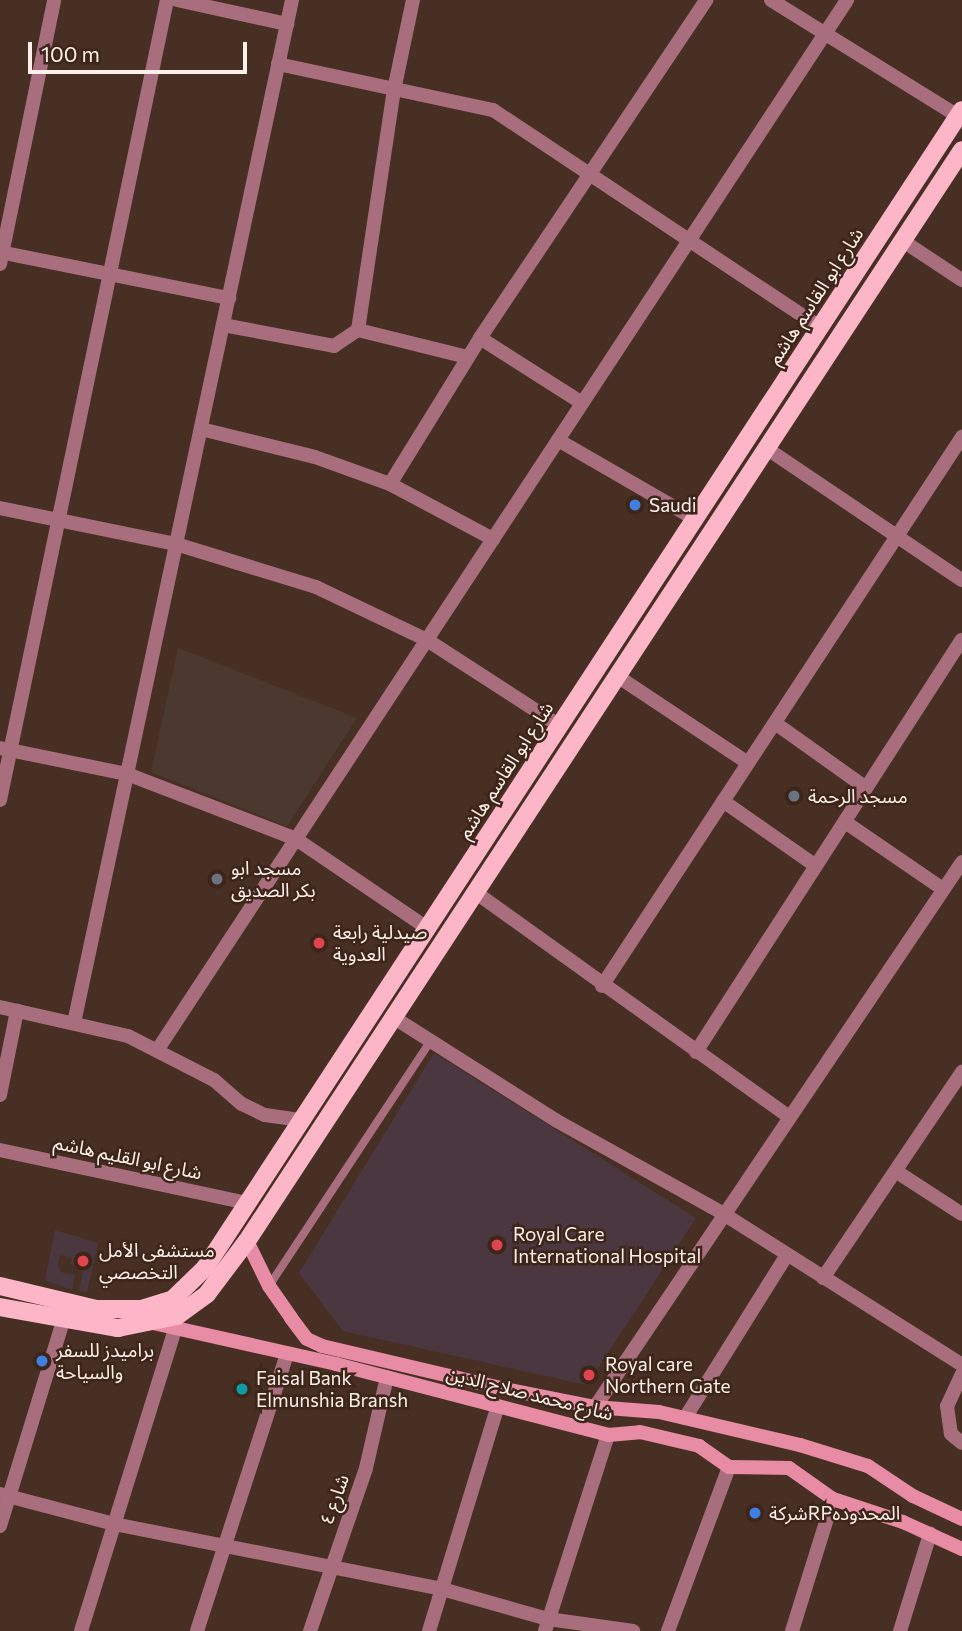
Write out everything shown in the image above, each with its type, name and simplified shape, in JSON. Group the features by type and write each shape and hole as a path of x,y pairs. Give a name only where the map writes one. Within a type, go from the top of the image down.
{"main road":[{"name":"شارع ابو القاسم هاشم","path":"0,1286 96,1309 154,1306 173,1299 197,1278 960,113"},
{"path":"0,1307 62,1321 118,1328 153,1323 192,1307 247,1241 962,150"},
{"name":"شارع محمد صلاح الدين","path":"247,1241 269,1286 307,1339 322,1346 595,1407 685,1418 868,1466 913,1496 962,1520"},
{"name":"شارع محمد صلاح الدين","path":"153,1323 387,1377 608,1435 640,1432 699,1446 729,1467"},
{"path":"729,1467 789,1468 833,1499 930,1534 962,1549"}],"street":[{"path":"54,0 1,256 229,298"},
{"path":"0,800 5,749 58,520 167,0"},
{"path":"177,0 287,24"},
{"path":"74,1023 292,0"},
{"path":"358,330 394,90 413,0"},
{"path":"390,484 467,357 706,0"},
{"path":"771,0 823,36 960,113"},
{"path":"158,1049 847,0"},
{"path":"278,64 493,110 820,327"},
{"path":"902,241 962,280"},
{"path":"223,325 334,345 358,330 467,357"},
{"path":"480,338 582,402"},
{"path":"201,429 316,457 390,484 493,539"},
{"path":"602,986 962,437"},
{"path":"558,440 695,519"},
{"path":"766,449 962,580"},
{"path":"0,508 176,544 316,587 426,640 560,726"},
{"path":"696,1052 962,640"},
{"path":"617,676 748,763"},
{"path":"775,723 866,788"},
{"path":"5,749 127,774 296,839 428,928"},
{"path":"723,802 816,866"},
{"path":"845,822 943,889"},
{"path":"595,1407 722,1213 962,862"},
{"path":"475,892 602,986 788,1116"},
{"path":"0,1007 128,1036 214,1080 242,1104 265,1115 302,1120"},
{"path":"0,1095 16,1010"},
{"path":"393,1017 429,1043 722,1213 962,1365"},
{"path":"823,1278 962,1072"},
{"name":"شارع ابو القليم هاشم","path":"0,1150 248,1203"},
{"path":"897,1172 962,1214"},
{"path":"685,1418 787,1255"},
{"path":"0,1526 5,1495 62,1321"},
{"path":"81,1631 175,1329"},
{"path":"197,1631 287,1354"},
{"path":"962,1374 947,1406 951,1434 962,1443"},
{"name":"شارع ٤","path":"310,1631 366,1468 387,1377"},
{"path":"429,1631 498,1406"},
{"path":"546,1625 608,1435"},
{"path":"668,1631 729,1467"},
{"path":"5,1495 114,1524 331,1564 442,1589 546,1625 632,1631"},
{"path":"792,1631 833,1499"},
{"path":"901,1631 930,1534"}],"lane":[{"path":"269,1286 429,1043"}],"shaded area":[{"path":"178,648 357,718 287,826 151,772"},
{"name":"Royal Care International Hospital","path":"434,1053 696,1218 587,1385 343,1331 299,1273"},
{"name":"مستشفى الأمل التخصصي","path":"55,1230 98,1243 87,1292 79,1290 83,1272 71,1264 72,1258 60,1255 58,1264 61,1272 75,1275 72,1290 45,1280"}],"place":[{"name":"Saudi","path":"635,505"},
{"name":"مسجد الرحمة","path":"794,796"},
{"name":"مسجد ابو بكر الصديق","path":"217,879"},
{"name":"صيدلية رابعة العدوية","path":"319,943"},
{"name":"Royal Care International Hospital","path":"497,1245"},
{"name":"مستشفى الأمل التخصصي","path":"83,1261"},
{"name":"براميدز للسفر والسياحة","path":"42,1361"},
{"name":"Royal care Northern Gate","path":"589,1375"},
{"name":"Faisal Bank Elmunshia Bransh","path":"242,1389"},
{"name":"شركةRPالمحدوده","path":"755,1513"}]}
